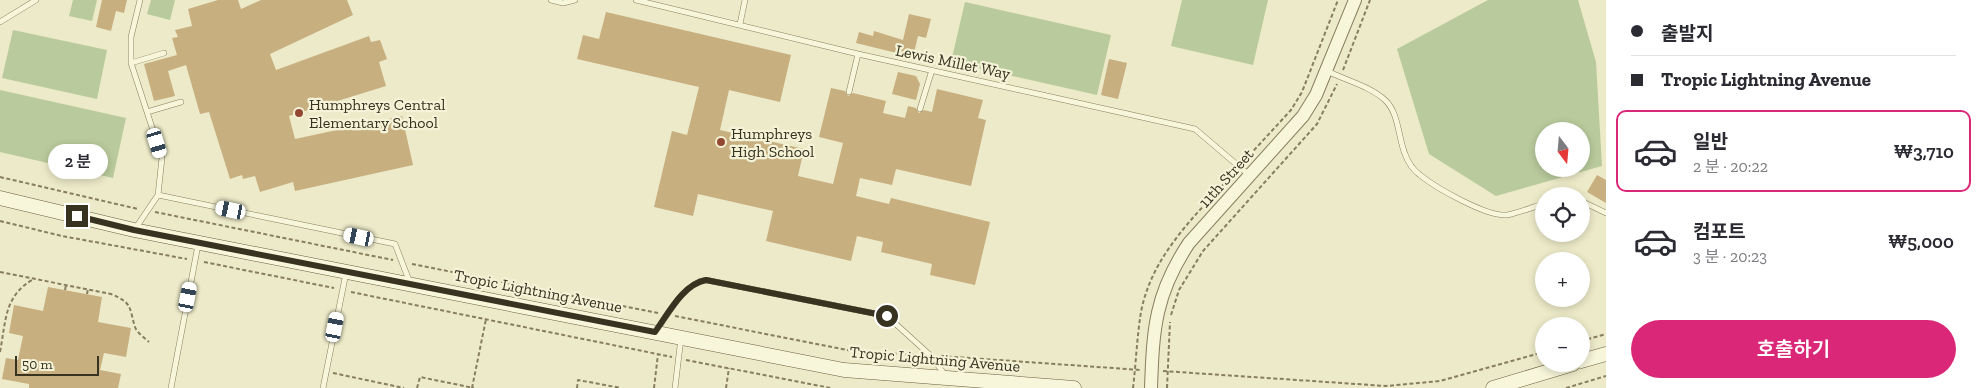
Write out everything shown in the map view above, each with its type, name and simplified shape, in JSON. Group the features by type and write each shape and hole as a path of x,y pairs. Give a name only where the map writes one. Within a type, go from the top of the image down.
{"main road":[{"name":"Tropic Lightning Avenue","path":"0,198 134,230 346,270 495,302 844,370 1074,388"},
{"path":"1590,358 1606,354"},
{"path":"1493,388 1546,372"}],"street":[{"name":"11th Street","path":"1152,388 1156,316 1164,289 1176,263 1189,243 1303,116 1326,71 1355,0"}],"lane":[{"path":"0,22 36,0"},
{"path":"134,230 158,196 162,158 131,63 131,37 140,0"},
{"path":"551,0 563,3 575,0"},
{"name":"Lewis Millet Way","path":"636,0 858,54 1195,128 1249,176"},
{"path":"740,24 745,0"},
{"path":"131,63 164,53"},
{"path":"849,92 858,54"},
{"path":"920,109 932,70"},
{"path":"1326,71 1373,92 1386,101 1396,119 1405,153 1411,166 1421,176 1478,209 1491,213 1506,215 1535,207"},
{"path":"147,112 181,102"},
{"path":"158,196 396,244 410,283"},
{"path":"1590,206 1606,213"},
{"path":"171,388 199,242"},
{"path":"323,388 346,270"},
{"path":"655,332 686,290 696,282 706,280 887,316 931,356 948,379"},
{"path":"675,388 681,337"}],"path":[{"path":"1167,388 1170,317 1179,290 1203,251 1317,124 1340,77 1370,0"},
{"path":"0,177 147,211 852,350 1386,386 1440,381 1535,355"},
{"path":"0,221 62,236 196,260 678,359 831,388"},
{"path":"0,272 88,289 122,299 131,307 135,329 149,342"},
{"path":"0,352 10,300 16,291 34,279"},
{"path":"65,290 66,285"},
{"path":"87,294 88,289"},
{"path":"417,388 420,377 473,388 486,319"},
{"path":"1590,338 1606,334"},
{"path":"654,388 658,354"},
{"path":"726,388 728,368"},
{"path":"326,372 404,388"},
{"path":"1566,388 1606,376"},
{"path":"577,388 578,380 620,388"}],"green space":[{"path":"73,0 97,0 92,21 69,16"},
{"path":"151,0 175,0 170,20 147,14"},
{"path":"1182,0 1268,0 1253,65 1171,46"},
{"path":"1488,0 1578,0 1596,62 1602,166 1590,169 1590,122 1535,122 1535,178 1560,178 1496,196 1429,154 1397,49"},
{"path":"965,2 1111,35 1097,95 951,62"},
{"path":"13,30 107,50 97,99 2,78"},
{"path":"0,90 126,118 113,178 0,152"}],"building":[{"path":"102,0 127,0 124,13 116,11 111,31 96,27"},
{"path":"218,0 238,0 241,9 261,0 347,0 353,15 270,54 276,70 369,36 371,42 380,40 387,59 379,62 386,86 289,116 295,139 402,116 413,165 295,191 293,182 260,192 255,176 243,179 242,175 230,179 209,112 200,114 186,65 168,71 175,96 154,101 144,64 177,55 172,38 178,37 175,30 192,26 188,9"},
{"name":"Humphreys High School","path":"606,12 791,55 780,102 729,90 720,130 804,149 798,176 833,184 843,143 819,137 831,88 845,91 848,96 853,93 886,101 883,113 905,118 908,106 916,108 919,113 924,110 932,112 937,89 983,100 978,118 986,120 971,186 896,169 892,185 860,178 856,196 889,204 891,198 990,222 975,285 930,275 932,264 881,252 883,242 857,236 851,261 766,241 773,211 698,194 693,216 654,207 672,131 687,135 699,87 577,59 583,35 599,39"},
{"path":"909,14 931,19 926,38 918,36 913,57 856,43 859,32 873,36 874,31 903,40"},
{"path":"1109,59 1127,63 1118,99 1101,95"},
{"path":"898,72 916,76 920,84 916,100 892,94"},
{"path":"1597,175 1606,180 1606,203 1590,194 1590,187"},
{"path":"48,287 102,297 98,322 131,328 126,357 104,353 100,370 121,374 118,388 29,388 29,384 2,379 6,358 18,360 23,336 9,333 14,305 43,311"}],"place":[{"name":"Humphreys Central Elementary School","path":"299,113"},
{"name":"Humphreys High School","path":"721,142"}],"route":[{"path":"77,216 134,230 655,332 686,290 696,282 706,280 887,316"}]}
